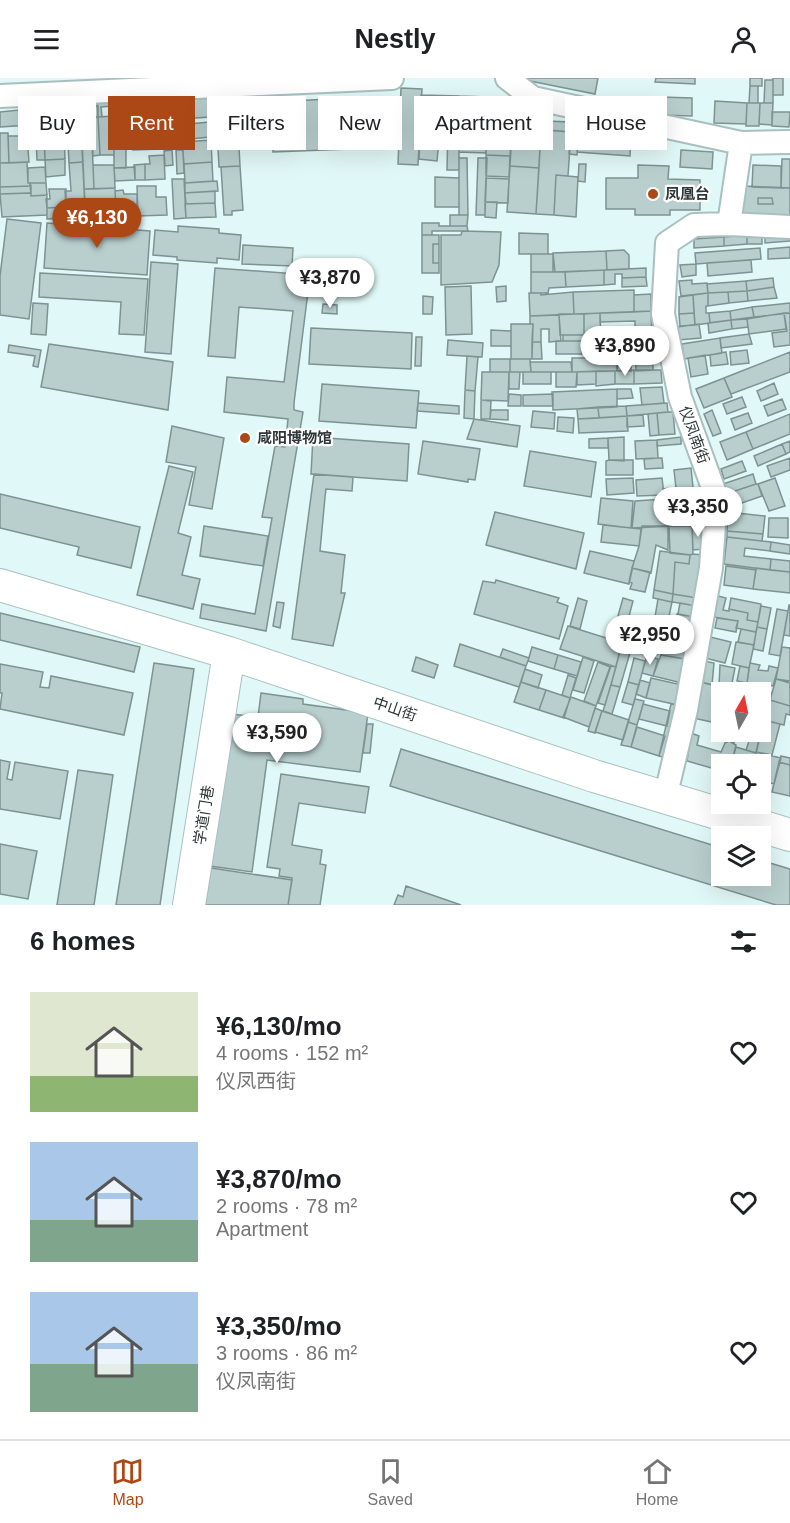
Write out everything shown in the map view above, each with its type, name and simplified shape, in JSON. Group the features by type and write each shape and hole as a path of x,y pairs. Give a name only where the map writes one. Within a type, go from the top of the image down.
{"street":[{"path":"0,96 392,78"},
{"path":"507,78 533,98 741,143 790,142"},
{"path":"741,143 729,224 790,227"},
{"name":"仪凤南街","path":"665,798 686,710 711,568 716,496 680,397 663,314 667,243 694,225 729,224"},
{"name":"中山街","path":"0,585 229,653 665,798 790,835"},
{"name":"学道门巷","path":"189,905 229,653"}],"building":[{"path":"515,78 598,78 595,94"},
{"path":"656,78 695,78 695,84 655,82"},
{"path":"750,78 762,78 762,86 750,86"},
{"path":"773,78 783,78 783,95 773,95"},
{"path":"765,80 773,80 773,103 764,103"},
{"path":"750,86 758,86 758,103 749,103"},
{"path":"401,88 422,89 422,96 414,96 414,150 419,150 418,165 398,164 399,150 402,150"},
{"path":"236,92 236,96 212,96 212,93"},
{"path":"667,97 692,98 692,116 667,115"},
{"path":"207,98 207,117 195,118 195,99"},
{"path":"97,99 108,99 108,106 101,107 102,117 98,117"},
{"path":"306,100 318,100 318,150 325,150 273,152 273,150 306,150"},
{"path":"715,101 747,103 746,124 714,123"},
{"path":"747,103 760,103 759,126 746,126"},
{"path":"760,103 773,103 772,125 759,124"},
{"path":"18,110 18,126 0,127 0,112"},
{"path":"772,112 790,112 789,127 772,126"},
{"path":"108,116 108,150 114,150 114,155 100,155 98,117"},
{"path":"96,117 98,117 100,155 93,156 93,150 96,150"},
{"path":"553,121 565,122 565,132 553,131"},
{"path":"207,122 207,137 195,138 195,123"},
{"path":"553,131 565,132 565,150 570,150 568,176 556,175 554,215 536,214 540,150 553,150"},
{"path":"0,133 8,133 9,163 0,163"},
{"path":"8,136 18,136 18,150 28,150 29,162 9,163"},
{"path":"207,140 207,150 211,150 212,162 184,164 183,150 195,150 195,141"},
{"path":"37,150 45,150 45,160 37,160"},
{"path":"45,150 65,150 65,159 45,160"},
{"path":"68,150 82,150 83,162 69,163"},
{"path":"82,150 92,150 94,189 84,189"},
{"path":"114,150 126,150 126,168 114,168"},
{"path":"172,150 173,165 165,166 164,151"},
{"path":"176,150 183,150 184,173 177,174"},
{"path":"218,150 239,150 240,166 219,167"},
{"path":"419,150 438,150 437,161 419,159"},
{"path":"447,150 459,150 459,170 447,170"},
{"path":"459,150 486,150 486,153 459,152"},
{"path":"486,150 510,150 510,156 486,155"},
{"path":"511,150 540,150 539,168 510,166"},
{"path":"569,150 577,150 577,155 569,154"},
{"path":"577,150 630,150 630,156 577,152"},
{"path":"681,150 713,152 712,169 680,167"},
{"path":"164,155 165,179 145,180 145,164 150,164 149,156"},
{"path":"486,155 510,156 509,177 486,176"},
{"path":"459,158 467,158 468,215 459,215"},
{"path":"478,158 487,158 485,215 476,215"},
{"path":"65,159 65,175 46,177 45,160"},
{"path":"782,159 790,159 790,188 781,188"},
{"path":"27,162 28,183 31,186 0,187 0,163"},
{"path":"83,162 85,204 66,205 65,191 71,191 69,163"},
{"path":"212,162 213,181 185,183 184,164"},
{"path":"145,164 145,180 135,180 134,165"},
{"path":"579,164 586,164 585,182 578,181"},
{"path":"93,165 114,165 115,188 94,189"},
{"name":"凤凰台","path":"638,165 669,166 668,179 700,180 700,210 670,210 670,215 635,215 635,209 606,209 606,178 638,178"},
{"path":"753,165 781,166 781,188 752,187"},
{"path":"240,166 243,210 232,211 232,215 224,215 221,167"},
{"path":"510,166 539,168 536,214 507,212"},
{"path":"45,167 46,183 28,183 28,168"},
{"path":"135,167 135,180 115,181 114,168"},
{"path":"556,175 578,177 576,217 554,215"},
{"path":"435,177 459,178 459,207 435,207"},
{"path":"486,178 509,179 508,203 485,202"},
{"path":"172,179 184,179 186,218 174,219"},
{"path":"217,181 218,191 185,193 185,183"},
{"path":"30,183 46,183 47,195 31,196"},
{"path":"31,186 31,193 0,194 0,187"},
{"path":"137,186 156,186 156,197 166,197 167,215 138,216"},
{"path":"743,186 790,188 790,216 742,215","holes":["758,198 772,198 773,204 758,204"]},
{"path":"115,188 116,214 85,215 84,189"},
{"path":"49,189 66,189 66,207 47,208 46,199 50,199"},
{"path":"123,190 124,194 137,194 137,206 116,207 115,191"},
{"path":"215,191 215,203 186,204 185,193"},
{"path":"31,193 31,196 47,195 47,215 2,217 0,194"},
{"path":"758,198 772,198 773,204 758,204"},
{"path":"485,202 497,202 496,218 485,217"},
{"path":"215,203 216,217 186,218 185,204"},
{"path":"85,204 86,218 66,218 66,205"},
{"path":"137,206 138,217 116,218 116,207"},
{"path":"66,207 66,218 47,219 47,208"},
{"path":"450,215 468,215 467,226 450,226"},
{"path":"7,219 41,223 29,319 0,315 0,276"},
{"path":"47,223 150,231 147,275 44,268"},
{"path":"422,223 439,223 439,226 467,226 468,231 432,231 432,235 422,235"},
{"path":"178,226 219,229 219,233 241,235 239,260 217,258 217,263 177,260 177,257 153,255 155,230 178,232"},
{"path":"462,231 501,232 499,265 492,282 441,285 441,235 461,235"},
{"path":"519,233 548,234 548,254 519,254"},
{"path":"422,235 439,235 439,244 433,244 433,263 439,263 439,273 422,273"},
{"path":"747,235 762,235 762,244 747,244"},
{"path":"747,235 747,244 724,246 724,237"},
{"path":"765,235 790,235 790,241 765,243"},
{"path":"724,237 724,246 694,248 694,239"},
{"path":"433,244 439,244 439,263 433,263"},
{"path":"243,245 293,248 292,266 242,264"},
{"path":"790,247 790,258 768,259 768,249"},
{"path":"760,248 761,259 696,264 695,253"},
{"path":"624,250 629,255 629,269 607,270 606,251"},
{"path":"606,251 607,270 555,272 553,253"},
{"path":"531,254 553,254 553,272 531,272"},
{"path":"751,260 752,272 708,276 707,263"},
{"path":"151,262 178,264 171,354 145,352"},
{"path":"696,264 696,275 682,277 680,265"},
{"path":"297,267 311,268 294,403 294,410 303,412 266,631 200,618 202,604 255,614 272,518 262,517 275,446 285,447 288,419 224,412 227,377 284,382 293,311 239,307 235,358 208,356 215,268 297,274"},
{"path":"646,268 646,277 622,278 622,274 615,274 615,284 604,285 604,270"},
{"path":"604,270 604,285 566,287 565,272"},
{"path":"531,272 565,272 566,287 549,288 548,293 531,293"},
{"path":"40,273 148,279 144,335 119,334 121,302 39,297"},
{"path":"646,277 647,286 622,287 622,278"},
{"path":"773,278 774,287 747,291 746,281"},
{"path":"692,280 692,284 707,283 708,293 681,296 679,281"},
{"path":"746,281 747,291 708,293 707,284"},
{"path":"471,286 472,334 446,335 445,287"},
{"path":"506,286 506,301 497,302 496,287"},
{"path":"774,287 777,298 748,301 747,291"},
{"path":"634,290 634,312 574,314 573,292"},
{"path":"747,291 748,301 729,303 728,292"},
{"path":"573,292 574,314 530,316 529,293 541,293 541,295"},
{"path":"728,292 729,303 708,306 708,293"},
{"path":"708,293 706,313 709,313 710,323 695,325 693,295"},
{"path":"651,294 651,311 634,312 634,295"},
{"path":"693,295 694,313 679,314 679,297"},
{"path":"423,296 433,297 432,314 423,314"},
{"path":"33,303 48,304 46,335 31,334"},
{"path":"790,303 790,313 754,317 752,307"},
{"path":"323,304 337,305 337,314 322,313"},
{"path":"752,307 754,317 731,320 730,311"},
{"path":"651,311 652,338 601,341 601,329 635,328 635,321 600,322 600,313"},
{"path":"730,311 731,320 710,323 709,313"},
{"path":"600,313 601,341 563,341 563,335 584,335 584,314"},
{"path":"694,313 695,325 680,326 679,314"},
{"path":"784,313 786,329 749,334 747,319"},
{"path":"784,313 790,313 790,345 774,347 772,333 787,331"},
{"path":"559,314 584,314 584,335 560,335"},
{"path":"559,315 561,341 549,342 549,329 541,329 541,342 532,342 533,324 530,324 530,316"},
{"path":"747,319 748,327 732,329 731,320"},
{"path":"731,320 732,329 709,333 708,323"},
{"path":"511,324 533,324 532,359 511,359"},
{"path":"699,324 701,338 678,340 677,327"},
{"path":"311,328 412,333 411,369 309,364"},
{"path":"491,330 511,331 511,346 491,346"},
{"path":"749,334 752,344 721,348 720,338"},
{"path":"416,337 422,337 421,366 415,366"},
{"path":"633,338 633,352 604,353 603,339"},
{"path":"635,338 652,338 653,370 636,371"},
{"path":"720,338 722,353 684,359 682,344"},
{"path":"448,340 483,343 482,357 447,355"},
{"path":"603,340 604,353 590,354 589,341"},
{"path":"556,341 582,341 582,354 556,354"},
{"path":"532,342 541,342 542,359 532,359"},
{"path":"49,344 173,362 168,410 41,387"},
{"path":"9,345 41,350 38,367 33,366 35,356 8,352"},
{"path":"747,350 749,363 731,365 730,352"},
{"path":"726,352 728,364 711,366 710,355"},
{"path":"790,352 790,372 731,394 724,378"},
{"path":"705,355 708,374 691,377 688,358"},
{"path":"467,356 478,357 475,391 465,390"},
{"path":"616,357 617,371 572,372 572,358 603,358 603,364 604,358"},
{"path":"619,357 631,358 631,371 617,371"},
{"path":"490,359 510,359 510,372 490,372"},
{"path":"510,359 530,359 531,372 510,372"},
{"path":"530,362 571,362 572,372 531,372"},
{"path":"634,370 661,370 662,383 634,384"},
{"path":"634,370 634,384 615,384 615,371"},
{"path":"596,371 596,384 577,385 577,372"},
{"path":"596,371 615,371 615,384 596,386"},
{"path":"482,372 509,372 508,401 481,400"},
{"path":"509,372 520,372 519,389 509,389"},
{"path":"523,372 551,372 551,384 523,384"},
{"path":"556,372 577,372 576,387 556,387"},
{"path":"724,378 732,397 704,408 696,389"},
{"path":"774,383 778,394 761,401 757,391"},
{"path":"322,384 419,391 416,428 319,421"},
{"path":"662,387 664,403 642,405 640,388"},
{"path":"617,389 631,389 633,398 617,399"},
{"path":"617,389 617,407 553,410 552,392"},
{"path":"465,390 475,391 474,419 464,418"},
{"path":"509,394 521,395 521,406 508,406"},
{"path":"553,394 553,406 523,406 523,395"},
{"path":"742,397 746,407 727,414 723,404"},
{"path":"782,399 786,409 768,416 764,406"},
{"path":"481,400 491,401 490,419 481,419"},
{"path":"418,403 459,406 459,414 417,411"},
{"path":"667,403 668,412 627,416 626,406"},
{"path":"626,406 627,416 599,418 598,407"},
{"path":"598,407 599,418 578,419 577,409"},
{"path":"491,410 508,410 508,420 490,419"},
{"path":"712,410 721,433 713,436 704,414"},
{"path":"533,411 555,413 554,429 531,427"},
{"path":"673,412 675,434 659,435 657,413"},
{"path":"657,413 659,435 650,436 648,414"},
{"path":"748,413 752,423 735,430 731,419"},
{"path":"790,414 790,434 753,449 746,432"},
{"path":"643,415 644,426 627,427 627,416"},
{"path":"627,416 628,431 579,433 578,419"},
{"path":"558,417 574,418 573,433 557,431"},
{"path":"474,419 520,426 517,447 467,439"},
{"path":"172,426 224,438 212,509 189,505 196,467 166,462"},
{"path":"746,432 753,449 727,460 720,442"},
{"path":"313,437 409,444 407,481 311,474"},
{"path":"624,437 624,461 609,460 608,438"},
{"path":"681,437 681,444 657,446 657,440"},
{"path":"608,438 608,448 589,448 589,439"},
{"path":"657,440 658,458 636,459 635,441"},
{"path":"423,441 480,449 475,480 468,479 468,482 418,474"},
{"path":"790,441 790,452 786,454 782,444"},
{"path":"782,444 786,454 758,466 754,456"},
{"path":"530,451 596,462 591,497 524,486"},
{"path":"662,458 663,468 645,469 644,459"},
{"path":"790,458 790,470 771,477 767,466"},
{"path":"633,460 633,475 606,475 606,461"},
{"path":"742,461 746,471 724,479 721,469"},
{"path":"169,466 193,472 178,533 191,537 182,575 200,579 193,609 137,595"},
{"path":"691,468 694,497 677,498 674,470"},
{"path":"314,474 353,477 352,491 326,489 325,497 320,551 345,555 341,593 345,593 333,646 292,639"},
{"path":"753,474 756,484 726,494 723,484"},
{"path":"633,478 634,493 607,495 606,479"},
{"path":"662,478 664,495 637,496 636,480"},
{"path":"775,478 785,506 769,511 758,484"},
{"path":"756,484 762,496 736,505 732,492"},
{"path":"676,487 677,498 665,499 663,489"},
{"path":"0,494 140,527 131,568 77,555 79,547 0,528"},
{"path":"700,497 702,525 677,526 675,498"},
{"path":"601,498 633,501 631,528 598,524"},
{"path":"670,499 670,513 674,514 675,526 632,528 635,501"},
{"path":"495,512 584,533 576,569 486,545"},
{"path":"728,512 765,516 763,534 727,531"},
{"path":"769,518 788,518 788,538 768,537"},
{"path":"603,525 641,529 639,546 601,542"},
{"path":"703,525 704,549 693,550 692,526"},
{"path":"204,526 268,536 263,566 200,556"},
{"path":"642,526 668,526 668,550 656,545 651,573 632,568"},
{"path":"669,526 692,526 693,554 670,553"},
{"path":"727,531 763,534 762,541 727,537"},
{"path":"727,537 771,542 770,551 745,548 744,556 771,559 770,570 724,564"},
{"path":"771,542 790,545 790,554 770,551"},
{"path":"590,551 634,561 629,584 584,573"},
{"path":"660,551 690,555 689,564 675,562 673,594 654,590"},
{"path":"690,555 703,555 697,598 673,594 675,562 689,564"},
{"path":"771,559 790,561 790,572 770,570"},
{"path":"726,566 756,570 753,589 724,585"},
{"path":"632,568 650,572 645,592 630,589"},
{"path":"756,568 790,572 790,593 753,589"},
{"path":"496,580 559,598 557,602 568,606 559,639 474,614 483,581 495,583"},
{"path":"654,590 673,594 672,602 653,598"},
{"path":"673,594 697,598 696,606 672,602"},
{"path":"718,596 726,598 723,610 748,613 747,620 758,622 756,632 736,628 738,621 714,617"},
{"path":"578,598 587,601 580,629 570,626"},
{"path":"623,598 633,601 622,643 611,641"},
{"path":"731,598 761,604 758,622 747,620 748,613 729,609"},
{"path":"658,599 672,602 667,626 654,623"},
{"path":"277,602 284,603 280,628 273,626"},
{"path":"680,603 696,606 694,617 678,614"},
{"path":"790,605 790,636 784,635"},
{"path":"761,606 771,608 767,629 757,627"},
{"path":"777,609 788,611 780,656 769,654"},
{"path":"0,613 140,647 134,672 0,640"},
{"path":"677,614 694,617 689,639 673,636"},
{"path":"717,618 738,621 736,632 715,628"},
{"path":"654,623 663,625 657,654 648,653"},
{"path":"568,626 622,643 616,667 560,649"},
{"path":"757,627 767,629 763,651 753,649"},
{"path":"741,629 756,632 754,645 738,642"},
{"path":"665,634 689,639 685,659 661,655"},
{"path":"710,637 731,642 725,663 705,658"},
{"path":"736,642 754,645 749,668 732,664"},
{"path":"622,643 632,646 620,687 611,685"},
{"path":"460,644 526,666 519,687 454,666"},
{"path":"532,647 558,655 554,669 528,661"},
{"path":"782,647 790,648 790,681 776,679"},
{"path":"503,649 529,658 526,666 500,657"},
{"path":"558,655 581,662 577,676 554,669"},
{"path":"661,655 685,659 682,683 653,676"},
{"path":"647,656 658,659 653,676 642,673"},
{"path":"416,657 438,665 434,678 412,671"},
{"path":"583,657 594,661 584,693 573,690"},
{"path":"634,658 645,661 639,685 628,682"},
{"path":"704,661 714,663 711,685 700,682"},
{"path":"598,662 610,667 596,706 584,701"},
{"path":"154,663 194,669 160,905 116,905"},
{"path":"750,663 760,665 758,670 768,671 769,666 778,668 773,686 771,682 747,682"},
{"path":"0,664 43,672 40,687 49,688 51,676 133,693 124,735 0,709 2,693 0,693"},
{"path":"720,665 735,668 732,682 719,682"},
{"path":"611,666 616,667 605,705 598,703"},
{"path":"740,666 749,668 747,682 737,681"},
{"path":"525,669 542,675 538,688 521,682"},
{"path":"568,675 576,678 570,698 562,695"},
{"path":"651,678 682,685 678,705 646,698"},
{"path":"776,679 790,683 790,706 771,700"},
{"path":"640,680 650,683 646,698 636,694"},
{"path":"521,682 546,690 539,710 514,702"},
{"path":"628,682 639,685 633,705 622,702"},
{"path":"700,682 711,684 711,722 693,718"},
{"path":"611,685 620,687 612,714 603,711"},
{"path":"546,690 570,698 564,718 539,710"},
{"path":"261,693 303,699 303,704 368,713 360,772 267,760 252,872 210,866 231,714 258,717"},
{"path":"571,697 596,706 589,727 563,717"},
{"path":"635,699 644,701 637,725 628,722"},
{"path":"771,700 790,706 790,715 786,714 784,725 771,722"},
{"path":"643,704 670,711 667,726 639,719"},
{"path":"671,704 678,705 669,759 659,756"},
{"path":"595,708 602,711 595,733 588,731"},
{"path":"602,711 629,720 623,740 595,732"},
{"path":"628,722 637,725 631,747 621,745"},
{"path":"771,722 780,724 772,755 756,752 758,742 771,742"},
{"path":"367,724 373,724 370,753 363,753"},
{"path":"637,727 665,736 659,756 631,747"},
{"path":"691,733 699,736 697,745 721,752 727,742 736,745 734,754 711,754 711,768 687,761"},
{"path":"749,742 759,742 756,753 746,750"},
{"path":"736,747 756,753 756,754 734,754"},
{"path":"401,749 711,845 711,885 390,786"},
{"path":"771,756 781,758 774,784 771,783"},
{"path":"781,756 790,758 790,765 779,762"},
{"path":"0,760 10,762 7,779 12,780 15,762 68,771 60,819 0,809"},
{"path":"779,762 790,765 790,796 772,792"},
{"path":"78,770 113,775 94,905 57,905"},
{"path":"281,774 369,787 365,813 299,803 292,845 322,850 320,864 326,865 320,905 288,905 292,878 279,876 280,869 267,867"},
{"path":"0,844 37,851 28,899 0,894"},
{"path":"771,863 790,869 790,905 776,905 714,886 771,886"},
{"path":"211,868 292,880 288,905 205,905"},
{"path":"406,886 461,905 394,905 398,895 403,897"}],"place":[{"name":"凤凰台","path":"653,194"},
{"name":"咸阳博物馆","path":"245,438"}]}
